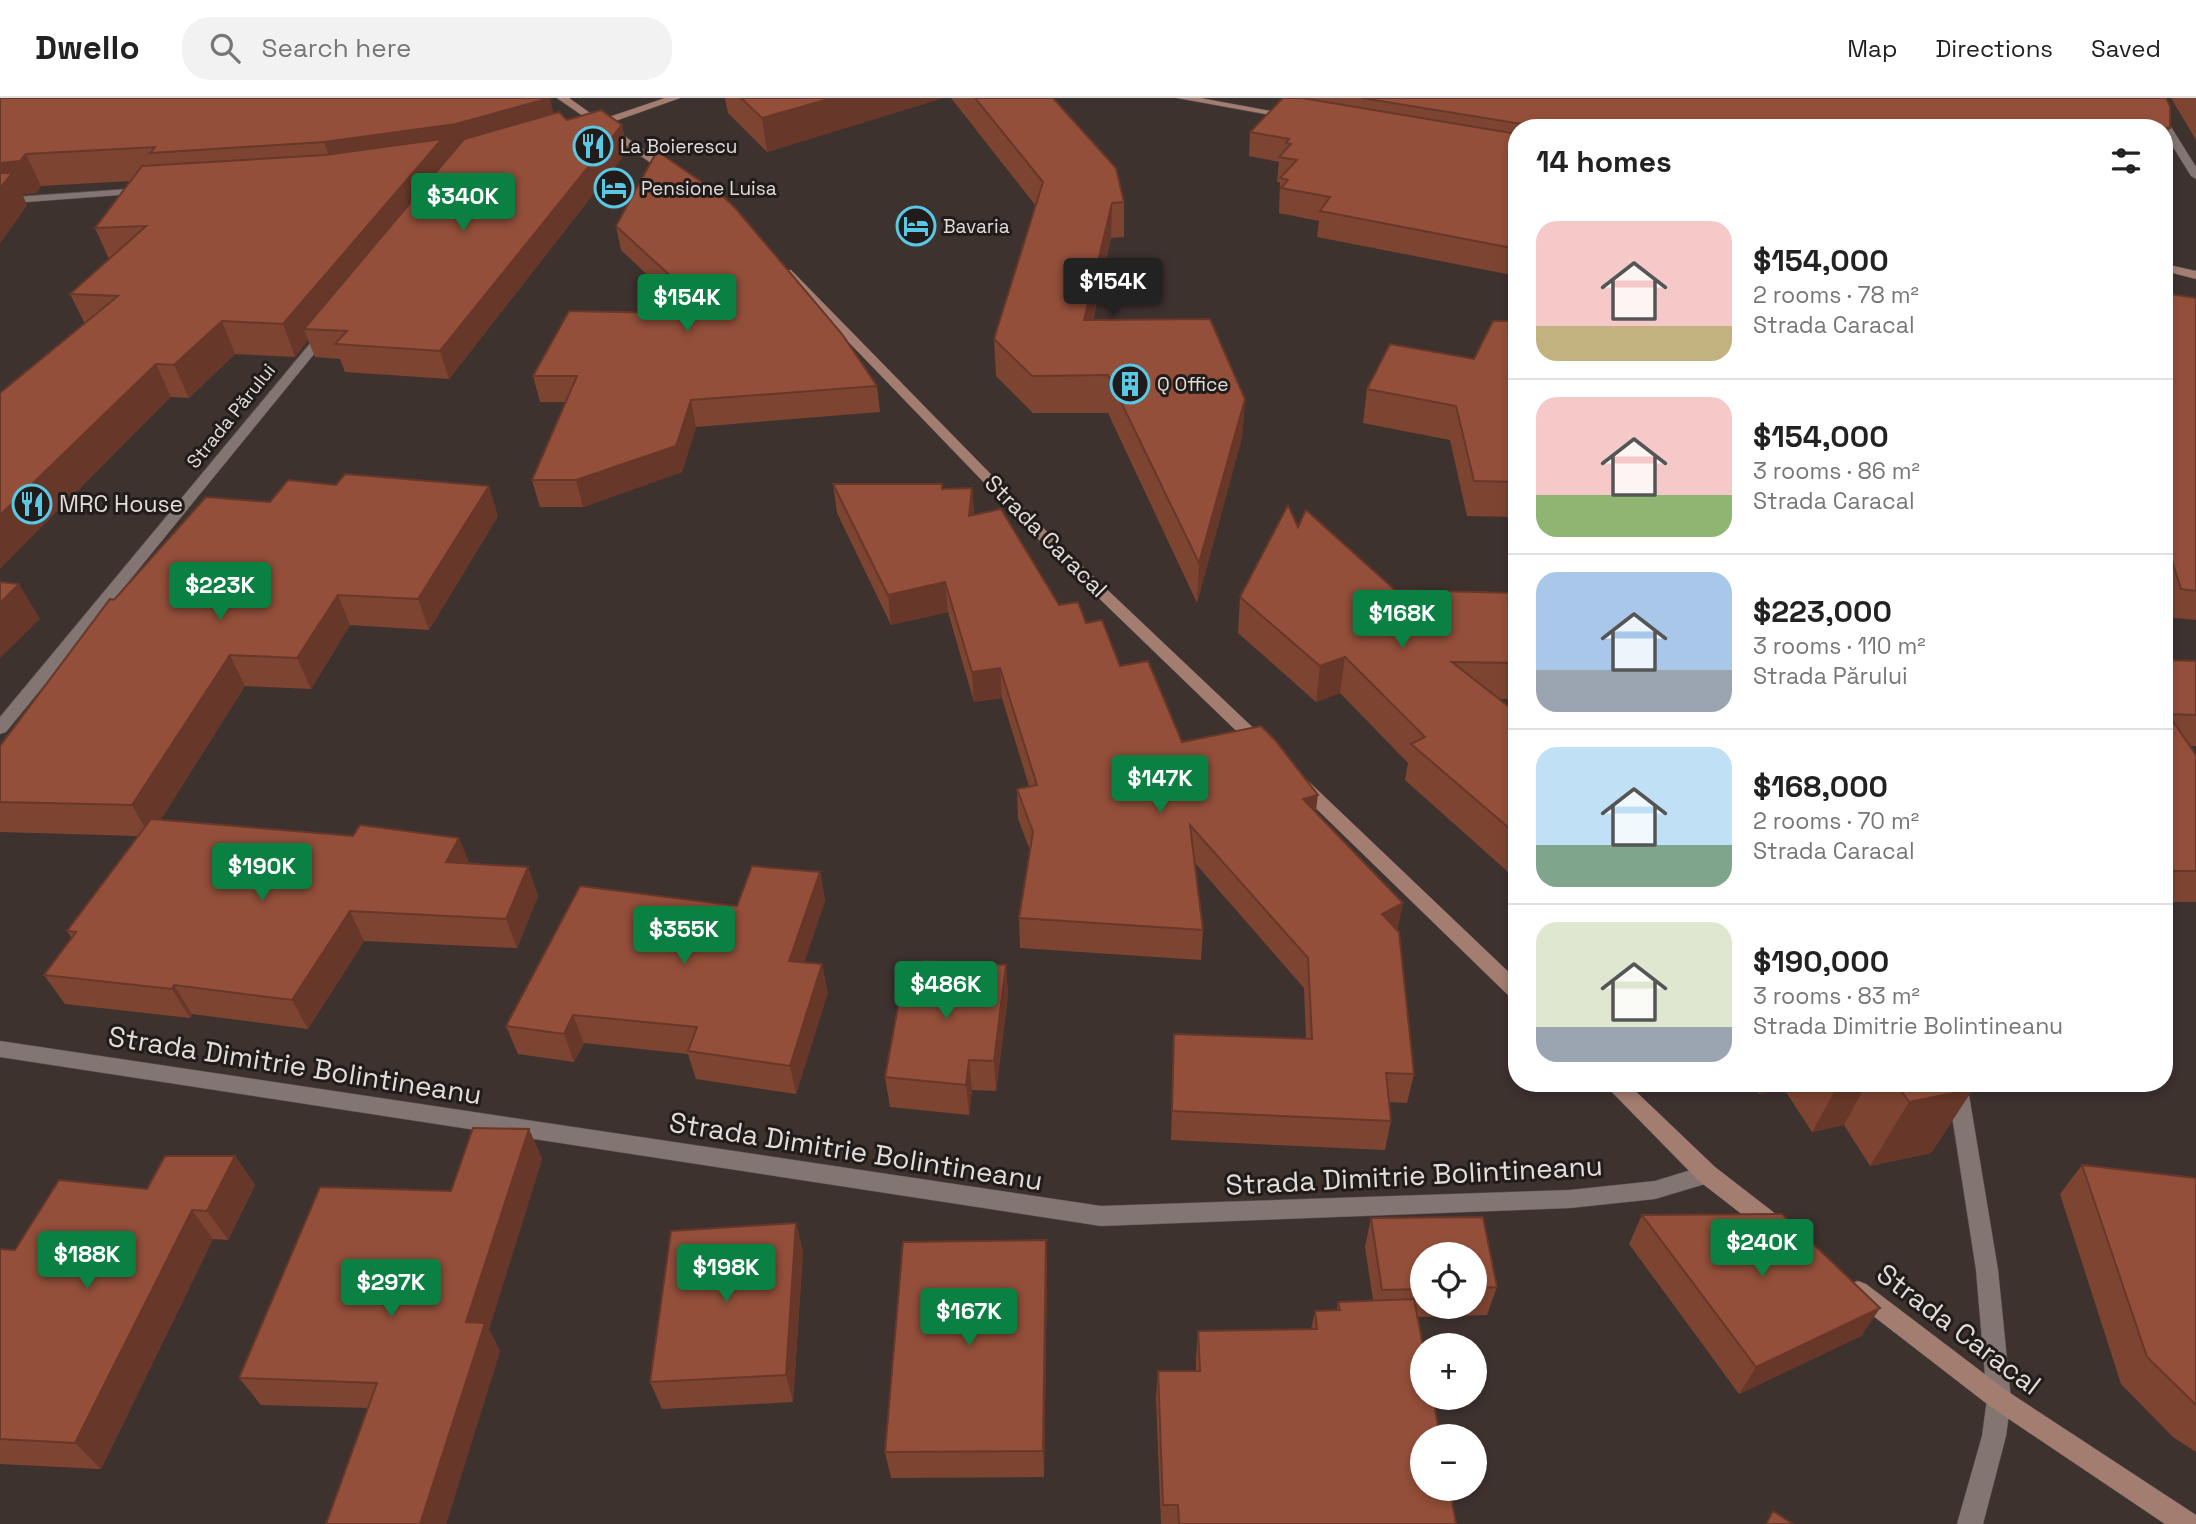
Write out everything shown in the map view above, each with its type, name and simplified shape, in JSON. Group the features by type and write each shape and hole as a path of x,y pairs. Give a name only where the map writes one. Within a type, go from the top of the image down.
{"main road":[{"path":"562,98 682,180"},
{"path":"600,123 675,98"},
{"path":"1182,98 1303,118"},
{"name":"Strada Caracal","path":"774,258 1055,548 1508,983"},
{"path":"2173,270 2196,275"},
{"path":"1622,1092 1707,1174 1794,1241"},
{"name":"Strada Caracal","path":"1837,1274 1999,1399 2187,1524"}],"street":[{"path":"2148,98 2161,119"},
{"path":"583,127 600,123"},
{"path":"2173,139 2196,176"},
{"path":"0,201 153,191"},
{"name":"Strada Părului","path":"0,728 334,322"},
{"name":"Strada Dimitrie Bolintineanu","path":"0,1049 1101,1216 1570,1199 1655,1190 1707,1174"},
{"path":"1957,1092 1987,1270 1999,1399 1994,1436 1970,1524"}],"building":[{"path":"0,98 550,98 456,124 324,142 150,153 155,147 26,154 20,161 0,163"},
{"path":"741,98 832,98 762,118"},
{"path":"975,98 1053,98 1116,168 1124,202 1112,203 1084,320 1210,319 1245,399 1199,563 1108,375 1032,376 994,339 1043,182"},
{"path":"1283,98 1302,98 1508,132 1508,247 1320,211 1330,197 1281,188 1288,180 1280,178 1297,160 1279,157 1291,144 1286,143 1289,139 1250,132"},
{"path":"1362,98 2166,98 2170,106 2170,119 1508,119 1508,122"},
{"path":"601,110 622,125 440,351 335,344 347,331 304,329 464,139 559,112 567,120"},
{"path":"442,139 283,324 222,321 174,365 156,364 0,515 0,393 118,296 70,294 146,226 95,228 142,166 325,155"},
{"path":"657,151 725,198 737,210 842,334 877,386 691,400 676,446 576,480 532,480 577,376 533,376 569,311 712,314 616,226"},
{"path":"0,173 12,173 0,188"},
{"path":"2173,295 2196,298 2196,591 2181,589 2173,564"},
{"path":"1493,321 1508,321 1508,482 1474,481 1456,406 1367,389 1390,344 1474,359"},
{"path":"345,474 489,486 418,599 338,595 297,658 230,655 132,805 0,802 0,746 110,599 114,600 206,497 270,502 288,480 336,485"},
{"path":"833,484 942,484 942,489 972,488 969,516 1001,509 1059,605 1078,602 1086,623 1102,620 1120,666 1148,661 1182,742 1261,726 1275,740 1318,795 1303,799 1403,903 1382,914 1399,932 1414,1074 1386,1073 1391,1121 1172,1111 1174,1034 1312,1039 1308,958 1190,825 1203,930 1019,918 1033,832 1017,789 1037,785 1000,668 972,672 945,582 888,595"},
{"path":"1288,505 1298,527 1306,510 1395,590 1508,593 1508,663 1452,662 1508,706 1508,827 1411,744 1425,737 1345,657 1320,666 1240,597"},
{"path":"0,582 19,584 0,603"},
{"path":"2173,660 2196,661 2196,715 2173,714"},
{"path":"2173,721 2196,755 2196,871 2173,871"},
{"path":"151,819 353,836 360,825 459,838 446,862 528,867 506,919 350,911 292,1000 174,985 172,989 44,975 76,932 67,931"},
{"path":"752,866 820,872 789,961 822,964 790,1066 688,1051 697,1027 573,1015 564,1034 506,1026 580,886 737,906"},
{"path":"923,961 1006,965 994,1061 969,1060 966,1085 885,1077 905,969 921,970"},
{"path":"1902,1092 1958,1092 1909,1102"},
{"path":"473,1128 529,1129 466,1322 485,1323 420,1524 326,1524 377,1383 239,1378 320,1187 451,1191"},
{"path":"165,1156 235,1156 207,1211 192,1210 75,1443 0,1439 0,1249 15,1250 59,1180 147,1189"},
{"path":"2082,1165 2196,1178 2196,1405 2147,1357"},
{"path":"1782,1214 1880,1308 1756,1367 1642,1215"},
{"path":"1483,1217 1497,1287 1487,1287 1487,1242 1410,1242 1410,1289 1382,1290 1371,1218"},
{"path":"796,1223 786,1375 650,1382 671,1231"},
{"path":"1046,1240 1043,1451 885,1452 903,1242"},
{"path":"1410,1299 1410,1319 1418,1319 1421,1333 1410,1333 1410,1410 1435,1410 1438,1424 1410,1424 1410,1501 1452,1501 1456,1524 1179,1524 1178,1505 1163,1505 1158,1371 1200,1371 1198,1331 1317,1329 1315,1311 1340,1310 1338,1302"},
{"path":"1773,1511 1793,1524 1766,1524"}],"place":[{"name":"La Boierescu","path":"593,146"},
{"name":"Pensione Luisa","path":"614,188"},
{"name":"Bavaria","path":"916,226"},
{"name":"Q Office","path":"1130,384"},
{"name":"MRC House","path":"32,504"}]}
